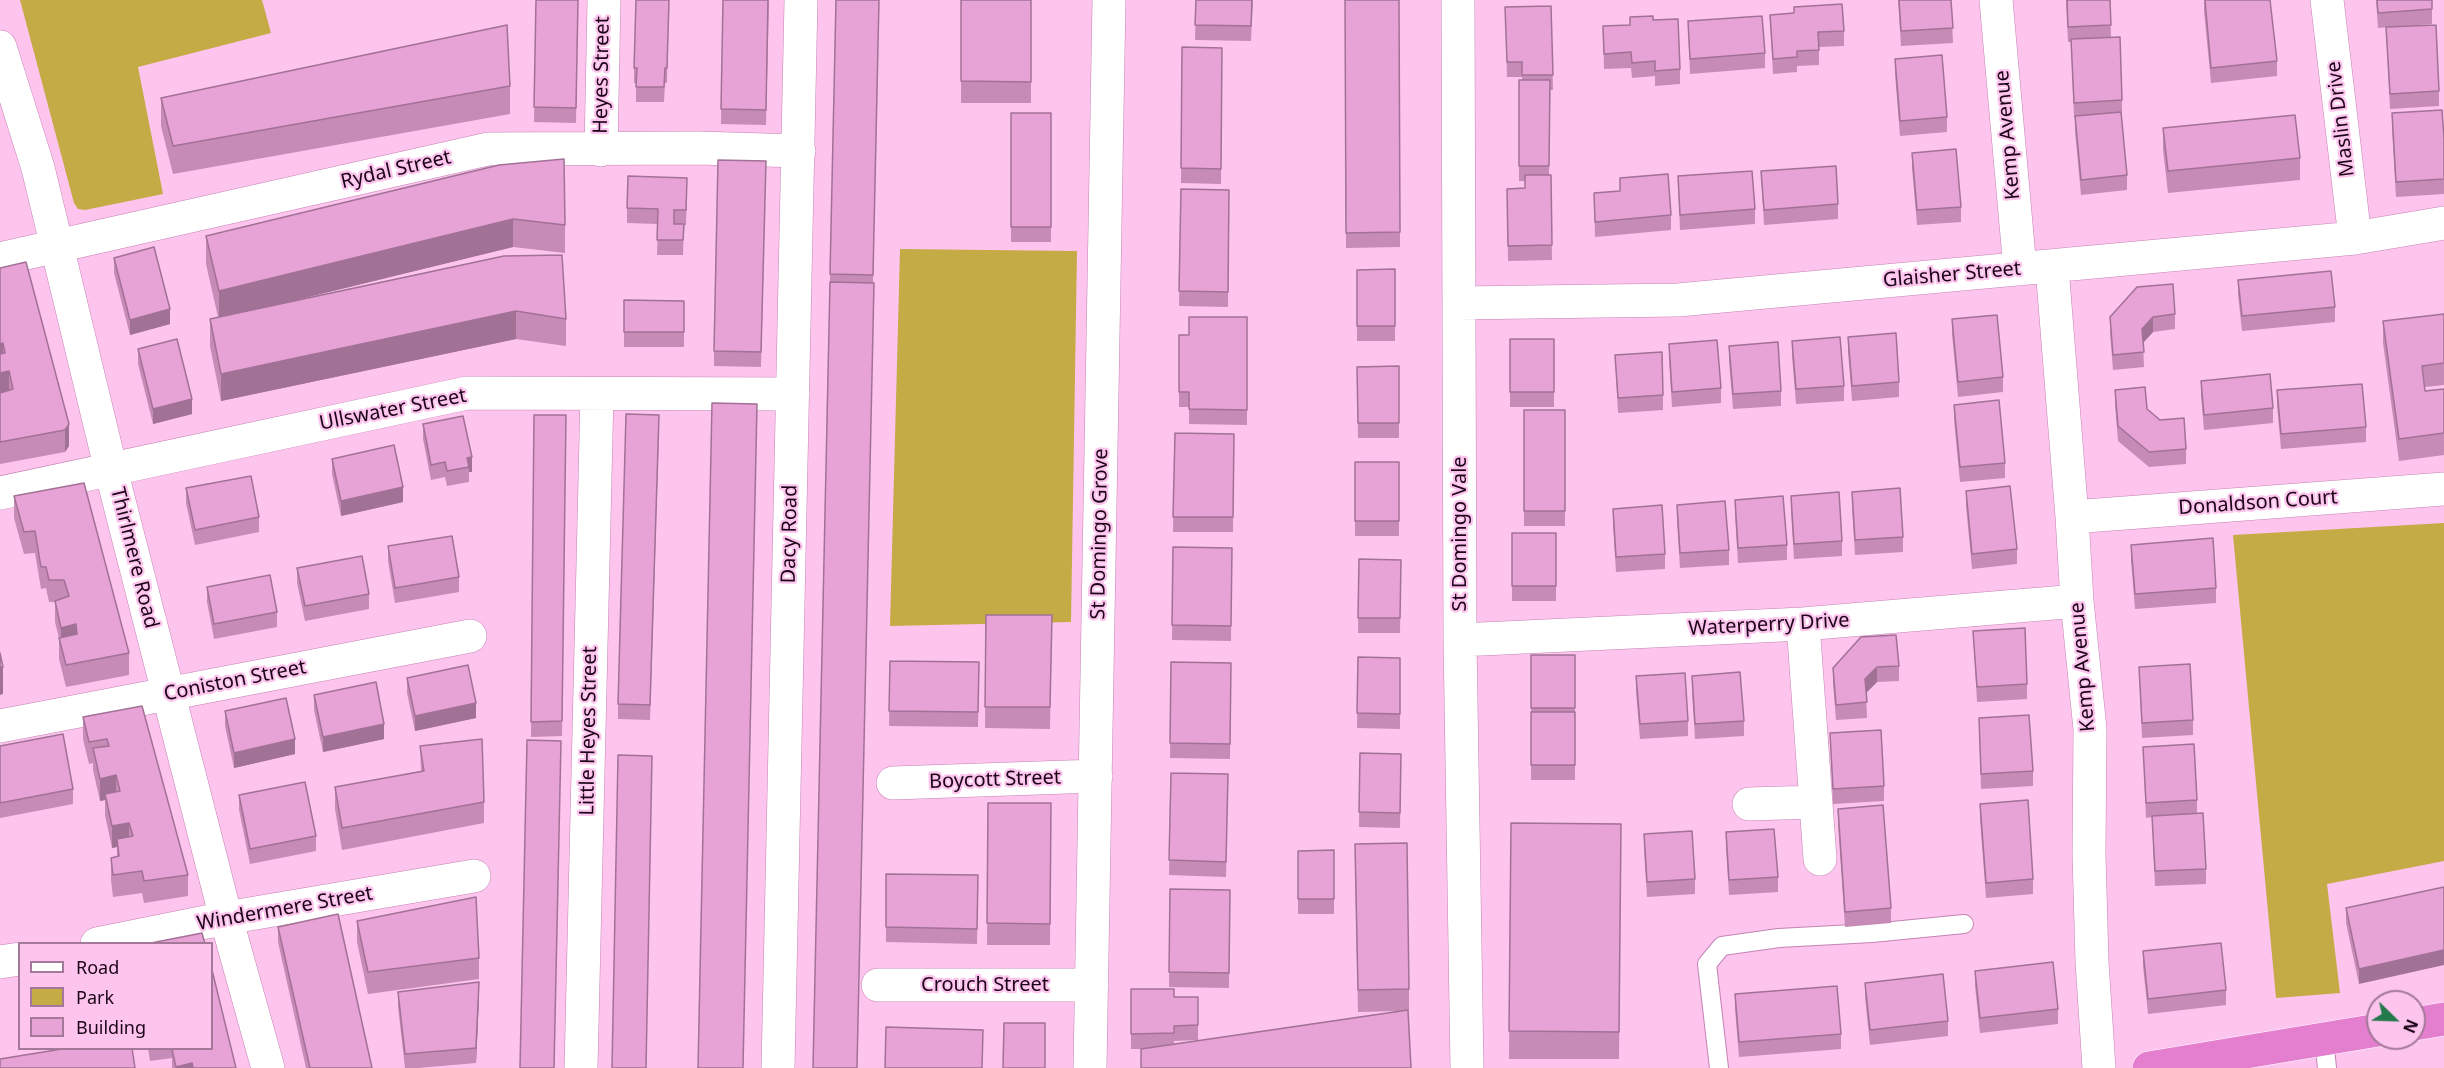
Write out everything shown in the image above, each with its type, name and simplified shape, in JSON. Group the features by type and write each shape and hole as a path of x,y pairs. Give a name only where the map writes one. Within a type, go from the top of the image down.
{"highway":[{"path":"2426,1022 2444,1019"},
{"path":"2149,1068 2325,1054 2366,1035"}],"street":[{"name":"Heyes Street","path":"601,150 604,0"},
{"name":"Dacy Road","path":"778,1068 801,0"},
{"name":"St Domingo Grove","path":"1090,1068 1109,0"},
{"name":"St Domingo Vale","path":"1458,0 1460,640 1467,1068"},
{"name":"Kemp Avenue","path":"1996,0 2072,517 2077,600 2090,729 2089,866 2098,1068"},
{"name":"Maslin Drive","path":"2327,0 2355,238"},
{"name":"Thirlmere Road","path":"0,47 38,168 111,470 226,918 268,1068"},
{"name":"Rydal Street","path":"0,259 488,149 601,150 698,147 799,151"},
{"name":"Glaisher Street","path":"1459,303 1678,300 2355,238 2444,223"},
{"name":"Ullswater Street","path":"0,493 467,393 794,394"},
{"name":"Little Heyes Street","path":"581,1068 597,394"},
{"name":"Donaldson Court","path":"2072,517 2444,489"},
{"name":"Waterperry Drive","path":"1460,640 1803,624 2077,600"},
{"path":"1803,624 1820,859"},
{"name":"Coniston Street","path":"0,726 470,636"},
{"name":"Boycott Street","path":"893,783 1096,776"},
{"path":"1749,804 1816,802"},
{"name":"Windermere Street","path":"107,942 226,918 474,876"},
{"path":"0,962 18,959"},
{"name":"Crouch Street","path":"878,985 1092,985"}],"lane":[{"path":"1719,1068 1707,964 1722,946 1779,938 1964,924"}],"green space":[{"path":"20,0 262,0 271,33 138,67 163,194 85,210 78,209 74,203"},
{"path":"900,249 1077,251 1071,622 890,626"},
{"path":"2444,523 2444,861 2327,884 2340,993 2276,998 2233,535"}],"building":[{"path":"536,0 578,0 576,108 534,107"},
{"path":"636,0 669,0 667,68 665,68 664,87 636,87 637,68 634,68"},
{"path":"723,0 768,0 766,110 721,109"},
{"path":"836,0 879,0 873,275 830,274"},
{"path":"961,0 1031,0 1031,82 961,81"},
{"path":"1196,0 1252,0 1251,26 1195,25"},
{"path":"1345,0 1399,0 1400,232 1346,233"},
{"path":"1899,0 1951,0 1953,28 1901,31"},
{"path":"2067,0 2110,0 2111,25 2068,27"},
{"path":"2205,0 2270,0 2277,61 2211,68"},
{"path":"2377,0 2432,0 2432,9 2378,13"},
{"path":"1842,4 1844,31 1818,32 1819,50 1797,51 1797,57 1773,59 1770,15 1794,13 1794,7"},
{"path":"1551,6 1553,75 1522,75 1522,62 1507,62 1505,7"},
{"path":"1653,16 1653,20 1678,19 1680,69 1655,71 1655,61 1632,63 1631,52 1604,54 1603,26 1630,25 1630,17"},
{"path":"1762,16 1765,53 1690,59 1688,21"},
{"path":"507,25 510,86 173,146 161,98"},
{"path":"2436,25 2439,91 2390,94 2386,27"},
{"path":"2120,37 2122,100 2074,103 2071,39"},
{"path":"1182,47 1222,48 1221,169 1181,168"},
{"path":"1942,55 1947,117 1900,121 1895,59"},
{"path":"1519,80 1550,80 1549,166 1519,166"},
{"path":"2442,110 2444,179 2396,182 2392,113"},
{"path":"2121,112 2127,175 2081,180 2075,116"},
{"path":"1011,113 1051,113 1051,227 1011,227"},
{"path":"2295,115 2300,158 2168,171 2163,128"},
{"path":"1956,149 1961,207 1917,210 1912,153"},
{"path":"564,159 565,225 513,219 219,291 206,236 499,165"},
{"path":"718,160 766,161 761,352 714,351"},
{"path":"1836,166 1838,204 1764,210 1761,171"},
{"path":"1752,171 1755,209 1680,215 1678,176"},
{"path":"1668,174 1671,215 1595,222 1594,193 1620,191 1620,178"},
{"path":"1525,175 1551,175 1552,245 1508,246 1507,189 1525,188"},
{"path":"628,176 687,178 686,210 674,210 674,224 684,224 683,240 657,240 658,209 627,208"},
{"path":"1181,189 1229,190 1228,292 1179,291"},
{"path":"154,247 170,309 130,320 114,258"},
{"path":"562,255 566,319 516,311 221,374 210,319 504,256"},
{"path":"26,262 69,424 65,430 0,442 0,393 13,389 9,371 0,373 0,354 5,353 3,343 0,344 0,268"},
{"path":"1395,269 1395,326 1357,326 1357,270"},
{"path":"2331,271 2335,307 2242,316 2238,280"},
{"path":"830,282 874,283 857,1068 813,1068"},
{"path":"2173,284 2175,314 2153,317 2142,329 2144,352 2113,355 2110,317 2137,287"},
{"path":"624,300 684,301 684,332 624,332"},
{"path":"2444,314 2444,363 2422,366 2425,391 2444,389 2444,433 2399,439 2383,321"},
{"path":"1997,315 2003,377 1958,382 1952,319"},
{"path":"1189,317 1247,317 1247,410 1189,409 1189,392 1179,392 1179,335 1189,335"},
{"path":"1896,333 1899,382 1852,386 1848,337"},
{"path":"1840,337 1844,386 1796,389 1792,341"},
{"path":"177,339 192,399 153,409 138,349"},
{"path":"1510,339 1554,339 1554,392 1510,392"},
{"path":"1717,340 1721,388 1672,392 1669,344"},
{"path":"1778,342 1781,391 1733,394 1729,346"},
{"path":"1662,352 1663,395 1618,398 1615,355"},
{"path":"1399,366 1399,423 1358,423 1357,367"},
{"path":"2270,374 2273,408 2204,415 2201,381"},
{"path":"2362,384 2366,427 2281,434 2277,390"},
{"path":"2145,387 2147,409 2160,420 2184,418 2186,449 2149,452 2118,426 2115,390"},
{"path":"1999,400 2005,463 1960,467 1954,405"},
{"path":"712,403 757,404 743,1068 698,1068"},
{"path":"1524,410 1565,410 1565,511 1524,511"},
{"path":"626,414 659,415 650,705 618,704"},
{"path":"534,415 566,415 562,721 531,722"},
{"path":"463,416 472,457 467,458 469,467 447,471 445,462 431,465 423,424"},
{"path":"1175,433 1234,434 1233,517 1173,517"},
{"path":"394,445 403,487 341,501 332,459"},
{"path":"1355,462 1399,462 1399,521 1355,521"},
{"path":"251,476 259,517 195,530 186,488"},
{"path":"84,483 129,653 66,665 59,638 77,634 76,624 61,628 55,601 69,596 64,580 49,580 46,567 41,567 35,531 24,532 14,496"},
{"path":"2010,486 2017,549 1972,554 1966,491"},
{"path":"1900,488 1903,537 1855,540 1852,492"},
{"path":"1839,492 1842,541 1794,544 1791,496"},
{"path":"1783,496 1787,545 1738,548 1735,500"},
{"path":"1725,501 1729,550 1680,553 1677,505"},
{"path":"1662,505 1665,554 1616,557 1613,509"},
{"path":"1512,533 1556,533 1556,586 1512,586"},
{"path":"452,536 459,577 395,588 388,546"},
{"path":"2213,538 2216,588 2135,594 2131,545"},
{"path":"1173,547 1232,548 1231,626 1172,625"},
{"path":"362,556 369,594 305,606 297,568"},
{"path":"1359,559 1401,560 1400,618 1358,618"},
{"path":"270,575 277,612 214,624 207,587"},
{"path":"986,615 1052,615 1050,707 985,707"},
{"path":"2025,628 2027,684 1977,687 1973,631"},
{"path":"1896,635 1899,666 1877,667 1865,679 1867,702 1836,705 1833,668 1861,637"},
{"path":"1531,655 1575,655 1575,708 1531,708"},
{"path":"1358,657 1400,658 1400,714 1357,713"},
{"path":"890,661 979,662 978,712 889,711"},
{"path":"1171,662 1231,663 1230,744 1170,743"},
{"path":"2190,664 2193,720 2142,723 2139,667"},
{"path":"468,665 476,703 415,716 407,678"},
{"path":"1740,672 1744,721 1695,724 1692,676"},
{"path":"1685,673 1688,721 1640,724 1636,676"},
{"path":"376,682 384,724 323,737 314,695"},
{"path":"286,698 295,739 234,753 225,711"},
{"path":"142,706 188,875 144,881 142,871 113,875 111,858 119,856 117,839 133,836 129,823 112,826 105,794 120,791 116,775 100,779 93,748 109,746 107,739 89,742 83,717"},
{"path":"1531,712 1575,712 1575,765 1531,765"},
{"path":"2029,715 2033,771 1981,774 1979,718"},
{"path":"1881,730 1884,786 1833,789 1830,733"},
{"path":"63,734 73,789 0,803 0,746"},
{"path":"482,739 484,802 342,828 335,787 424,771 420,746"},
{"path":"527,740 561,741 554,1068 520,1068"},
{"path":"2194,744 2197,800 2146,803 2143,747"},
{"path":"1360,753 1401,754 1400,813 1359,812"},
{"path":"618,755 652,756 646,1068 612,1068"},
{"path":"1171,773 1228,774 1226,862 1169,860"},
{"path":"305,782 316,836 250,849 239,795"},
{"path":"2028,800 2033,879 1986,883 1980,804"},
{"path":"988,803 1051,803 1050,924 987,923"},
{"path":"1883,805 1891,908 1845,912 1838,809"},
{"path":"2203,813 2206,869 2155,871 2152,816"},
{"path":"1511,823 1621,824 1619,1032 1509,1031"},
{"path":"1774,829 1778,877 1729,880 1726,832"},
{"path":"1692,831 1695,879 1647,882 1644,834"},
{"path":"1407,843 1409,989 1358,990 1355,844"},
{"path":"1334,850 1334,899 1298,899 1298,851"},
{"path":"886,874 978,875 977,929 886,927"},
{"path":"2444,887 2444,950 2359,969 2346,908"},
{"path":"1170,889 1230,890 1229,973 1169,972"},
{"path":"476,897 479,958 368,972 357,921"},
{"path":"338,914 372,1068 310,1068 278,927"},
{"path":"202,933 204,942 156,942"},
{"path":"2221,943 2226,990 2148,999 2143,951"},
{"path":"2053,962 2058,1009 1980,1018 1975,971"},
{"path":"213,974 236,1068 193,1068 192,1063 176,1067 172,1050 213,1050"},
{"path":"1943,974 1948,1021 1870,1030 1865,983"},
{"path":"479,982 476,1048 405,1054 398,992"},
{"path":"1837,986 1841,1034 1739,1042 1735,994"},
{"path":"1131,989 1174,989 1174,997 1198,997 1198,1025 1174,1026 1174,1033 1131,1034"},
{"path":"1408,1010 1411,1068 1141,1068 1141,1049"},
{"path":"1004,1023 1045,1023 1045,1068 1003,1068"},
{"path":"886,1027 983,1030 982,1068 885,1068"},
{"path":"56,1050 132,1050 135,1068 0,1068 0,1059"}]}
